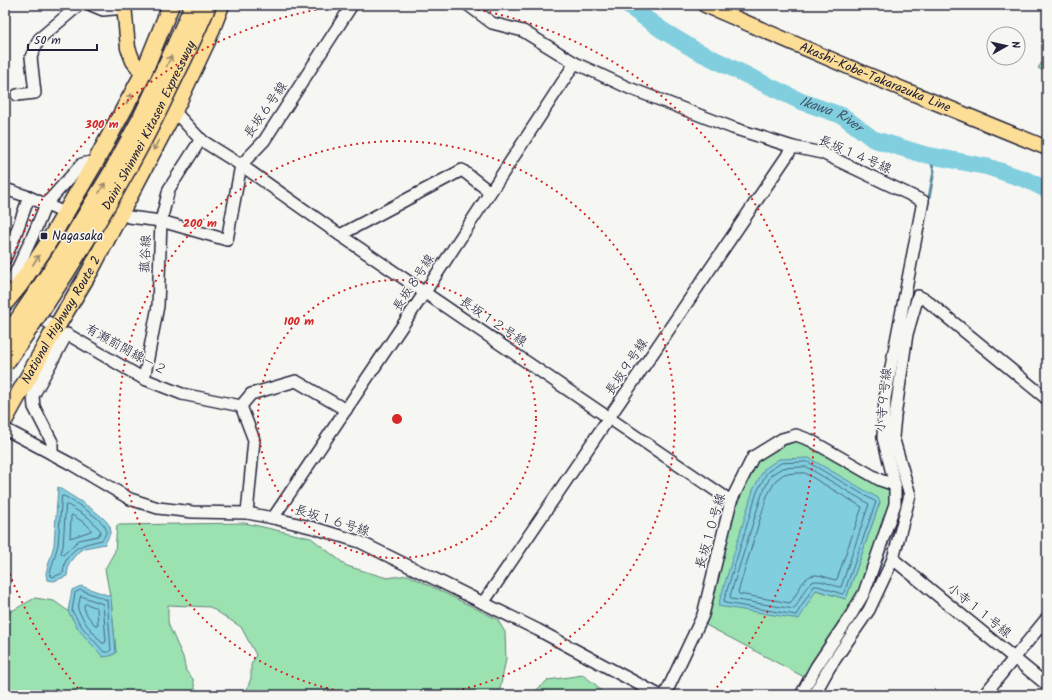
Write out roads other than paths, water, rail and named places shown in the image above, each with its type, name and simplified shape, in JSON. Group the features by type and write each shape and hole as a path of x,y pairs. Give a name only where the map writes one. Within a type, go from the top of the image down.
{"highway":[{"path":"5,303 45,248 96,161 143,74 171,5"},
{"name":"Daini Shinmei Kitasen Expressway","path":"5,338 59,259 110,175 142,116 193,5"},
{"name":"Daini Shinmei Kitasen Expressway","path":"5,364 72,264 122,179 155,120 208,5"},
{"name":"National Highway Route 2","path":"5,419 93,264 174,111 207,41 221,5"}],"main road":[{"name":"Akashi-Kobe-Takarazuka Line","path":"705,5 859,71 1047,148"},
{"path":"124,6 128,48 132,61 174,111"}],"street":[{"path":"17,95 34,92 31,57 39,39 79,5"},
{"path":"91,5 103,10 124,6"},
{"name":"長坂６号線","path":"241,165 264,141 352,5"},
{"name":"長坂１４号線","path":"468,5 492,24 523,31 575,63 629,88 733,128 793,147 822,154 923,201 911,293 885,398 883,438 895,485 895,504 855,619"},
{"name":"長坂８号線","path":"273,518 575,63"},
{"name":"長坂１２号線","path":"174,111 201,139 731,501"},
{"name":"菰谷線","path":"144,379 158,306 162,221 169,189 201,139"},
{"name":"長坂９号線","path":"483,603 793,147"},
{"path":"18,286 13,278 46,204 82,164 96,161"},
{"path":"129,217 162,221 227,240 241,165"},
{"path":"340,235 462,170 490,192"},
{"path":"5,189 29,197 58,210"},
{"path":"5,259 16,234 29,197"},
{"path":"74,217 113,214"},
{"path":"5,345 7,346 54,279 90,216"},
{"path":"911,293 926,300 1047,399"},
{"name":"小寺９号線","path":"814,695 855,619 869,610 893,560 910,495 893,436 911,293"},
{"path":"31,312 49,323"},
{"name":"有瀬前開線－２","path":"52,454 52,442 34,407 33,396 67,334 144,379 182,394 241,406"},
{"path":"247,513 254,440 241,406 251,394 296,381 346,410"},
{"name":"長坂１６号線","path":"5,429 52,454 130,500 158,508 193,512 247,513 314,528 360,542 538,630 659,695"},
{"name":"長坂１０号線","path":"665,695 703,615 731,501 753,457 782,439 796,435 810,440 880,480 895,485"},
{"name":"小寺１１号線","path":"893,560 1047,685"},
{"path":"984,695 1047,618"},
{"path":"801,695 816,667 855,619"}],"water":[{"path":"809,458 878,498 880,502 846,599 816,590 799,619 718,606 753,490 764,469 779,459"},
{"path":"58,487 102,517 110,527 110,534 105,544 84,548 78,552 69,563 67,576 54,581 47,580 46,573 54,545"},
{"path":"81,586 110,596 116,653 110,656 103,657 79,630 68,611 72,590"}],"waterway":[{"name":"Ikawa River","path":"627,5 662,30 695,50 800,101 843,116 873,139 922,154 988,167 1027,180 1047,190"},
{"path":"922,154 931,161 934,171 928,203"},
{"path":"867,598 902,502 903,486"}],"place":[{"name":"Nagasaka","path":"44,236"}]}
